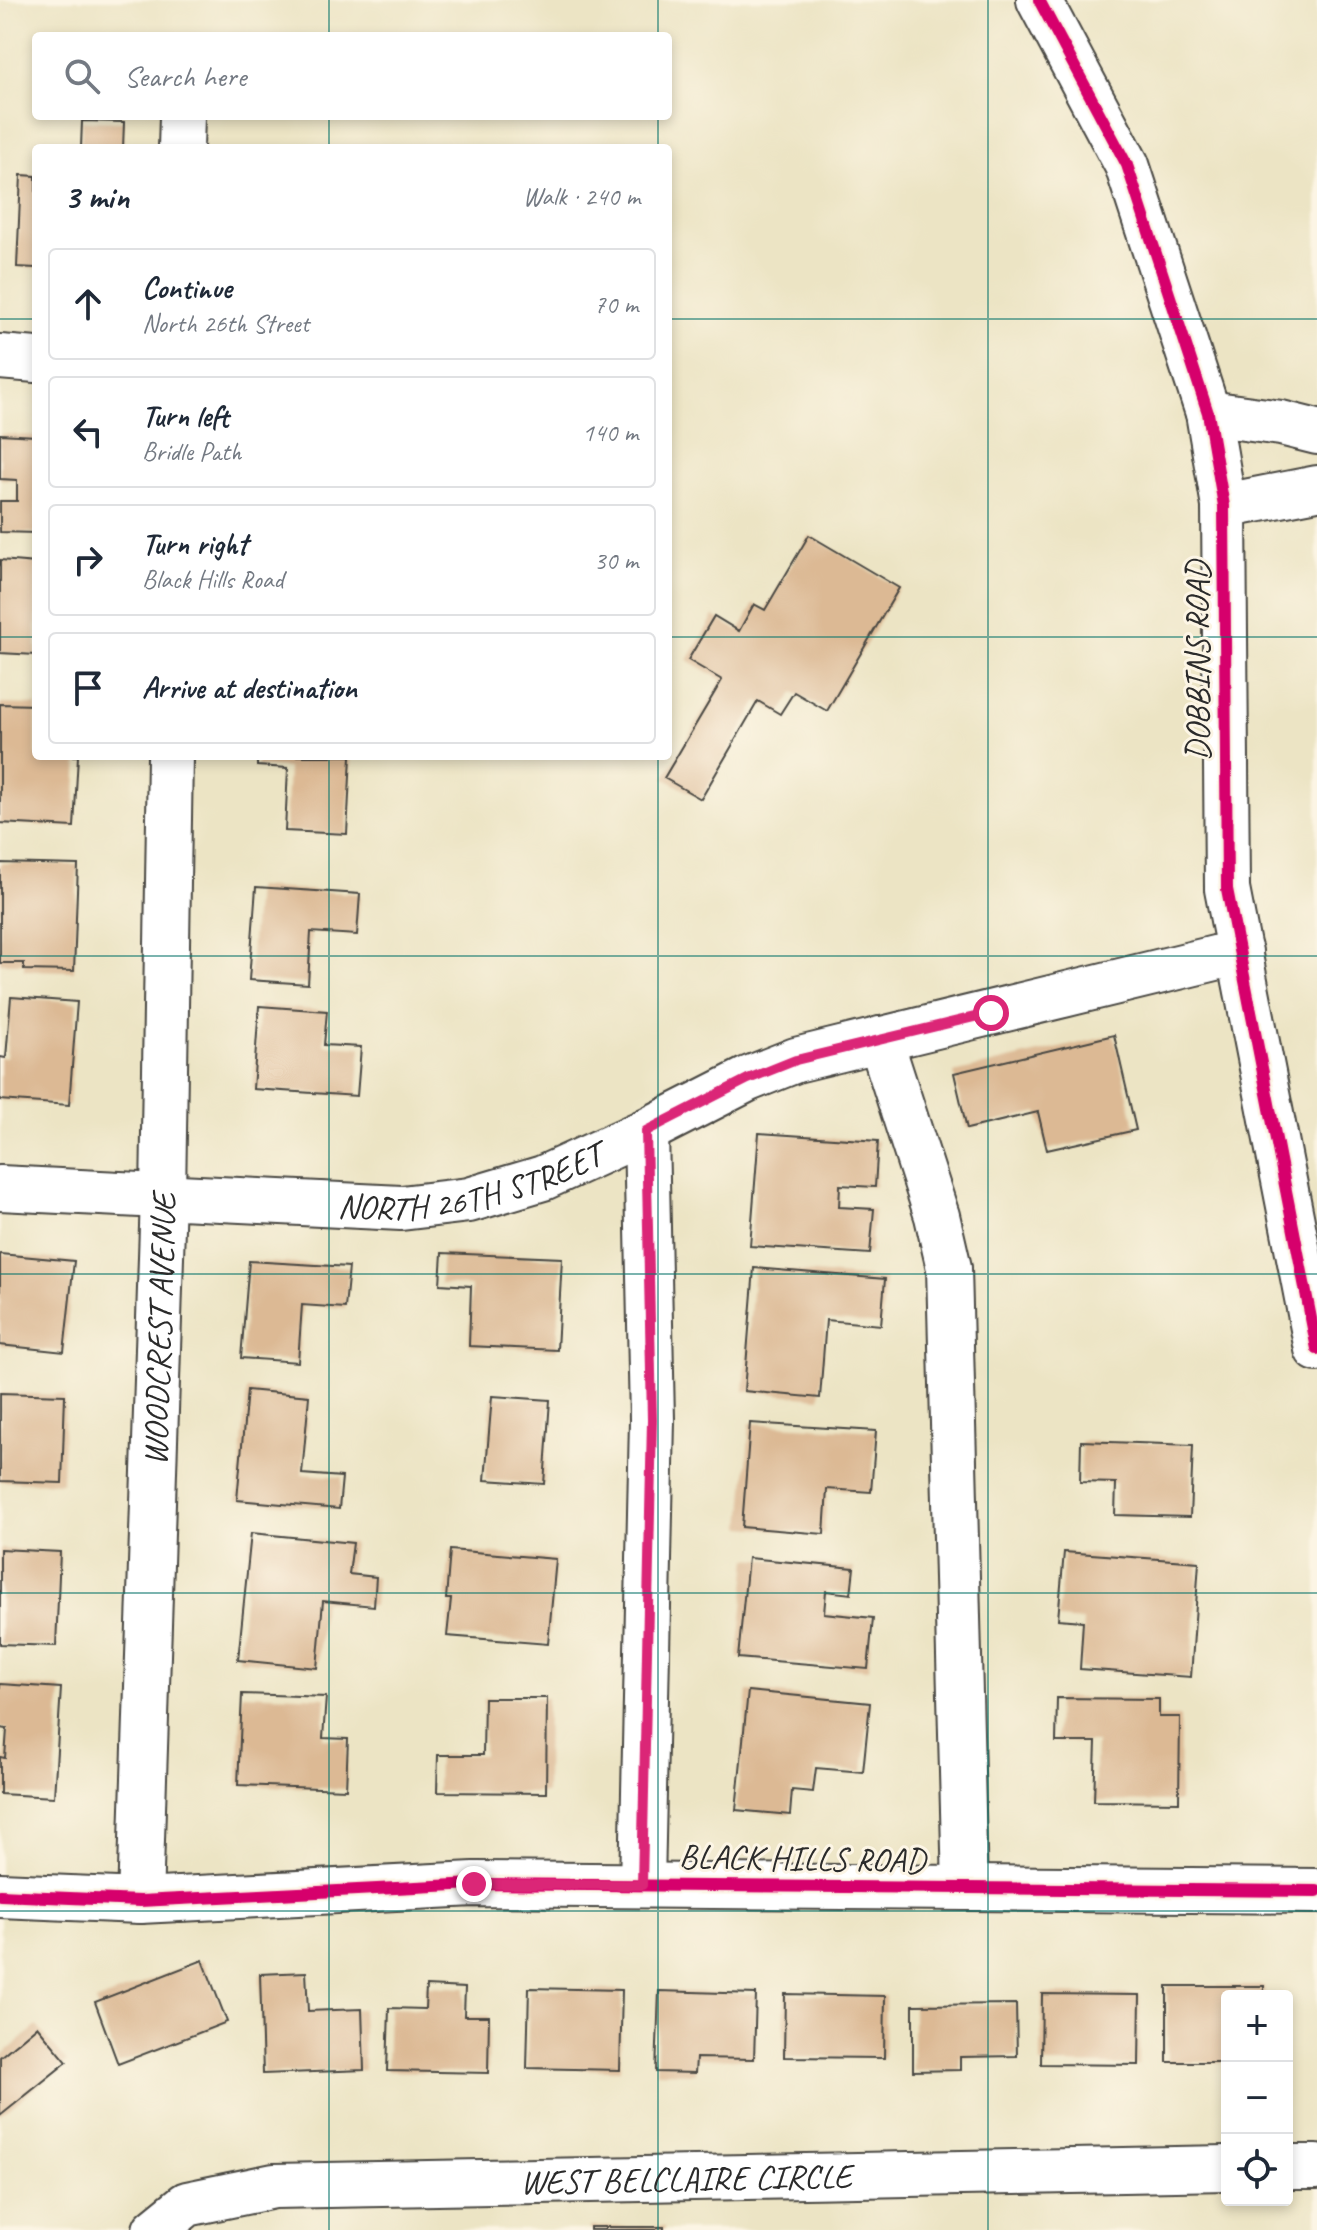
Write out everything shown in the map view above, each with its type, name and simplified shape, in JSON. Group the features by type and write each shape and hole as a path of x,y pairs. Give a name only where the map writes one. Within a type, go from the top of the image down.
{"street":[{"name":"DOBBINS ROAD","path":"1039,0 1127,165 1208,413 1224,506 1227,889 1317,1349"},
{"path":"181,144 182,120"},
{"path":"0,357 32,360"},
{"path":"1208,413 1281,423 1317,432"},
{"path":"1224,506 1317,488"},
{"name":"WOODCREST AVENUE","path":"140,1901 163,1196 170,760"},
{"name":"NORTH 26TH STREET","path":"0,1188 401,1208 469,1200 543,1178 646,1131 748,1079 796,1060 1240,952"},
{"path":"880,1039 937,1216 949,1268 965,1888"},
{"path":"642,1885 652,1420 646,1131"},
{"name":"BLACK HILLS ROAD","path":"0,1895 140,1901 474,1884 1317,1891"},
{"path":"1293,2167 1317,2167"},
{"name":"WEST BELCLAIRE CIRCLE","path":"155,2230 187,2204 274,2186 1221,2168"}],"building":[{"path":"82,121 124,122 123,144 81,144"},
{"path":"21,175 32,176 32,268 17,267"},
{"path":"0,434 32,436 32,533 0,532 0,501 17,501 17,480 0,479"},
{"path":"809,535 899,588 827,711 794,692 780,714 758,701 701,799 664,778 722,680 688,660 714,616 739,631 754,604 765,610"},
{"path":"0,560 32,563 32,655 0,653"},
{"path":"0,704 32,705 32,760 78,760 74,827 0,823"},
{"path":"257,760 351,760 347,834 285,831 288,768 257,766"},
{"path":"0,863 78,865 74,971 24,970 24,963 0,963"},
{"path":"256,887 360,894 357,935 311,932 308,984 249,980"},
{"path":"11,997 77,1002 69,1105 0,1100 0,1057 6,1058"},
{"path":"259,1006 327,1011 324,1045 361,1047 357,1096 253,1089"},
{"path":"1114,1035 1136,1130 1047,1150 1038,1112 967,1129 954,1073"},
{"path":"759,1133 878,1141 875,1187 840,1185 839,1207 874,1209 870,1254 750,1246"},
{"path":"442,1253 562,1258 557,1350 469,1346 471,1286 440,1284"},
{"path":"0,1254 74,1261 64,1352 0,1345"},
{"path":"249,1261 349,1267 345,1308 302,1305 298,1362 241,1358"},
{"path":"754,1268 885,1279 881,1325 826,1320 820,1398 744,1391"},
{"path":"247,1390 309,1396 302,1474 342,1477 339,1509 237,1500"},
{"path":"0,1393 65,1395 62,1483 0,1481"},
{"path":"492,1396 550,1400 544,1484 485,1480"},
{"path":"750,1423 876,1431 871,1492 827,1489 824,1534 742,1527"},
{"path":"1081,1441 1193,1445 1190,1517 1115,1515 1116,1483 1080,1482"},
{"path":"251,1533 353,1543 349,1574 376,1577 374,1606 323,1601 317,1668 238,1660"},
{"path":"0,1549 60,1552 56,1646 0,1644"},
{"path":"450,1550 556,1559 548,1644 447,1636 451,1599 446,1599"},
{"path":"1064,1552 1199,1562 1191,1677 1080,1669 1083,1621 1058,1619"},
{"path":"748,1558 854,1568 851,1594 826,1591 824,1613 873,1618 868,1669 738,1658"},
{"path":"0,1684 61,1688 54,1797 0,1794 0,1757 5,1758 7,1729 0,1728"},
{"path":"748,1691 870,1703 863,1772 816,1768 813,1792 792,1790 790,1815 736,1810"},
{"path":"242,1694 326,1697 323,1738 348,1739 346,1789 238,1785"},
{"path":"484,1698 547,1698 546,1793 437,1792 438,1755 483,1755"},
{"path":"1057,1698 1159,1699 1159,1717 1180,1717 1179,1802 1094,1801 1096,1742 1056,1742"},
{"path":"203,1960 227,2022 118,2064 95,2002"},
{"path":"306,1972 308,2011 362,2009 364,2070 263,2074 260,1974"},
{"path":"426,1986 465,1988 464,2016 489,2016 488,2073 387,2071 389,2008 425,2009"},
{"path":"1167,1986 1264,1986 1264,1990 1221,1990 1221,2062 1167,2062"},
{"path":"529,1988 622,1990 620,2070 527,2068"},
{"path":"659,1991 756,1994 754,2059 696,2058 695,2073 656,2072"},
{"path":"785,1994 885,1996 884,2058 784,2057"},
{"path":"1042,1994 1140,1995 1139,2065 1041,2064"},
{"path":"1016,2004 1017,2056 960,2057 960,2070 913,2071 913,2005"},
{"path":"37,2026 67,2062 0,2116 0,2057"},
{"path":"590,2227 664,2227 664,2230 590,2230"}],"cycle path":[{"path":"1039,0 1127,165 1208,413 1224,506 1227,889 1317,1349"},
{"path":"0,1895 140,1901 474,1884 1317,1891"}],"route":[{"path":"474,1884 642,1885 652,1420 646,1131 748,1079 796,1060 991,1013"}]}
